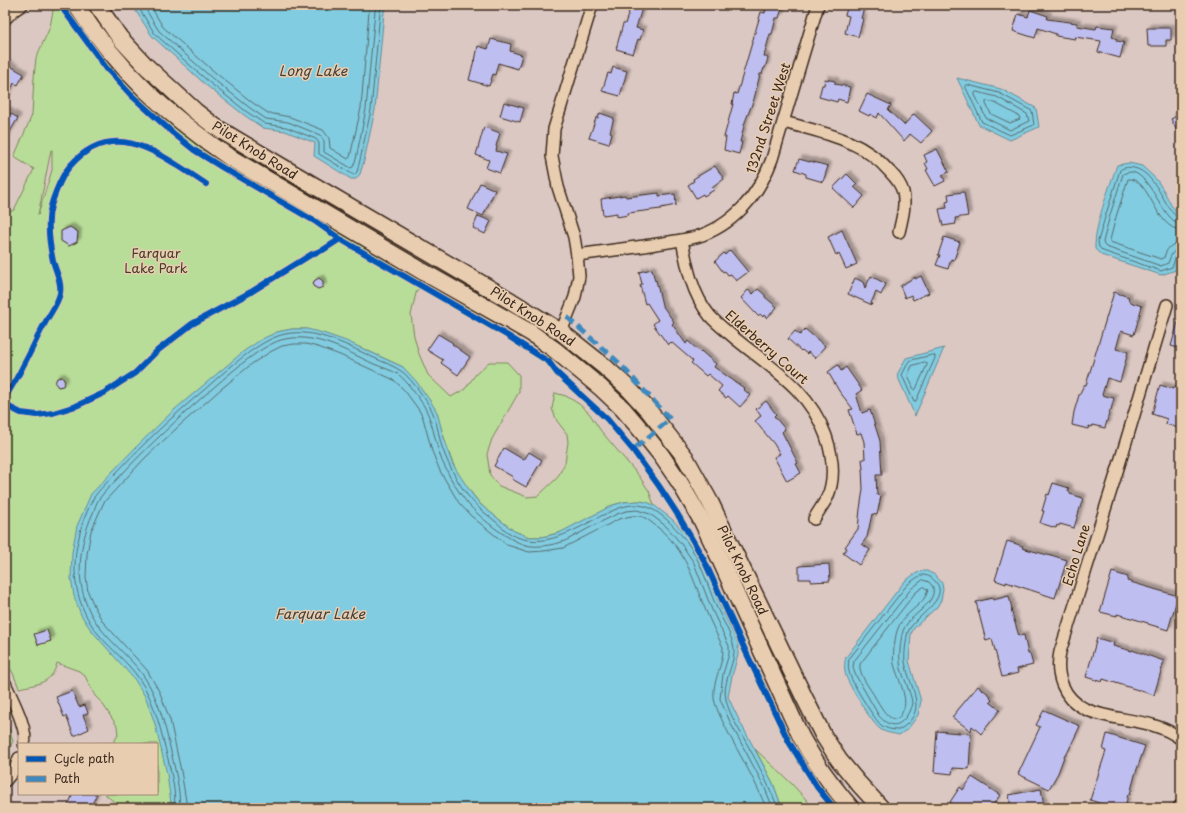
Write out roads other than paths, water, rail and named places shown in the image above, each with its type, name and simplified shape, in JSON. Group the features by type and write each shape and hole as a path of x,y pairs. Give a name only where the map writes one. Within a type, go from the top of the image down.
{"main road":[{"name":"Pilot Knob Road","path":"76,5 90,27 142,88 202,139 229,157 420,270 531,333 555,350 601,388 623,409 661,455 680,483 714,546 801,737 825,776 851,808"},
{"name":"Pilot Knob Road","path":"97,5 120,38 146,66 189,106 217,128 561,332 605,367 628,388 649,411 685,457 710,502 823,735 839,760 881,808"},
{"path":"555,350 561,332"}],"street":[{"path":"5,19 22,5"},
{"path":"561,332 575,297 579,276 574,237 558,187 552,156 554,129 592,5"},
{"name":"132nd Street West","path":"577,255 682,240 697,236 713,230 726,222 750,201 767,174 784,122 818,5"},
{"path":"784,122 856,144 871,153 883,164 894,176 902,190 904,199 899,232"},
{"name":"Elderberry Court","path":"682,240 692,285 710,316 787,380 802,394 814,410 829,446 833,466 832,481 827,498 814,519"},
{"name":"Echo Lane","path":"1167,304 1058,662 1060,681 1070,697 1077,704 1086,709 1100,713 1154,725 1181,739"},
{"path":"5,683 22,721 24,743"},
{"path":"5,781 15,769 18,761"}],"water":[{"name":"Long Lake","path":"132,5 387,5 384,12 375,110 360,174 356,179 351,179 314,156 315,143 285,131 263,128 244,115 207,86 152,36"},
{"path":"957,78 1001,89 1036,108 1039,127 1010,140 979,125"},
{"path":"1129,163 1142,166 1156,179 1171,205 1181,217 1181,252 1176,270 1161,275 1101,255 1095,249 1099,219 1117,165"},
{"name":"Farquar Lake","path":"292,329 307,329 323,333 346,341 403,367 416,381 437,412 446,446 453,465 472,494 481,505 514,531 529,537 542,537 559,533 613,505 624,502 638,501 647,502 655,506 673,520 690,539 702,559 720,606 738,644 738,655 728,697 773,783 782,808 170,808 171,803 167,774 155,724 146,698 135,680 91,630 81,615 74,596 71,578 72,552 77,526 91,494 174,410 244,351 262,339 277,332"},
{"path":"944,348 915,416 897,375 906,358"},
{"path":"921,571 927,571 935,575 942,583 943,590 941,600 937,607 914,628 911,634 909,661 921,701 918,715 908,729 899,735 881,730 871,719 851,687 846,676 844,666 846,657 904,582"}],"park label":[{"name":"Farquar Lake Park","path":"156,260"}]}
